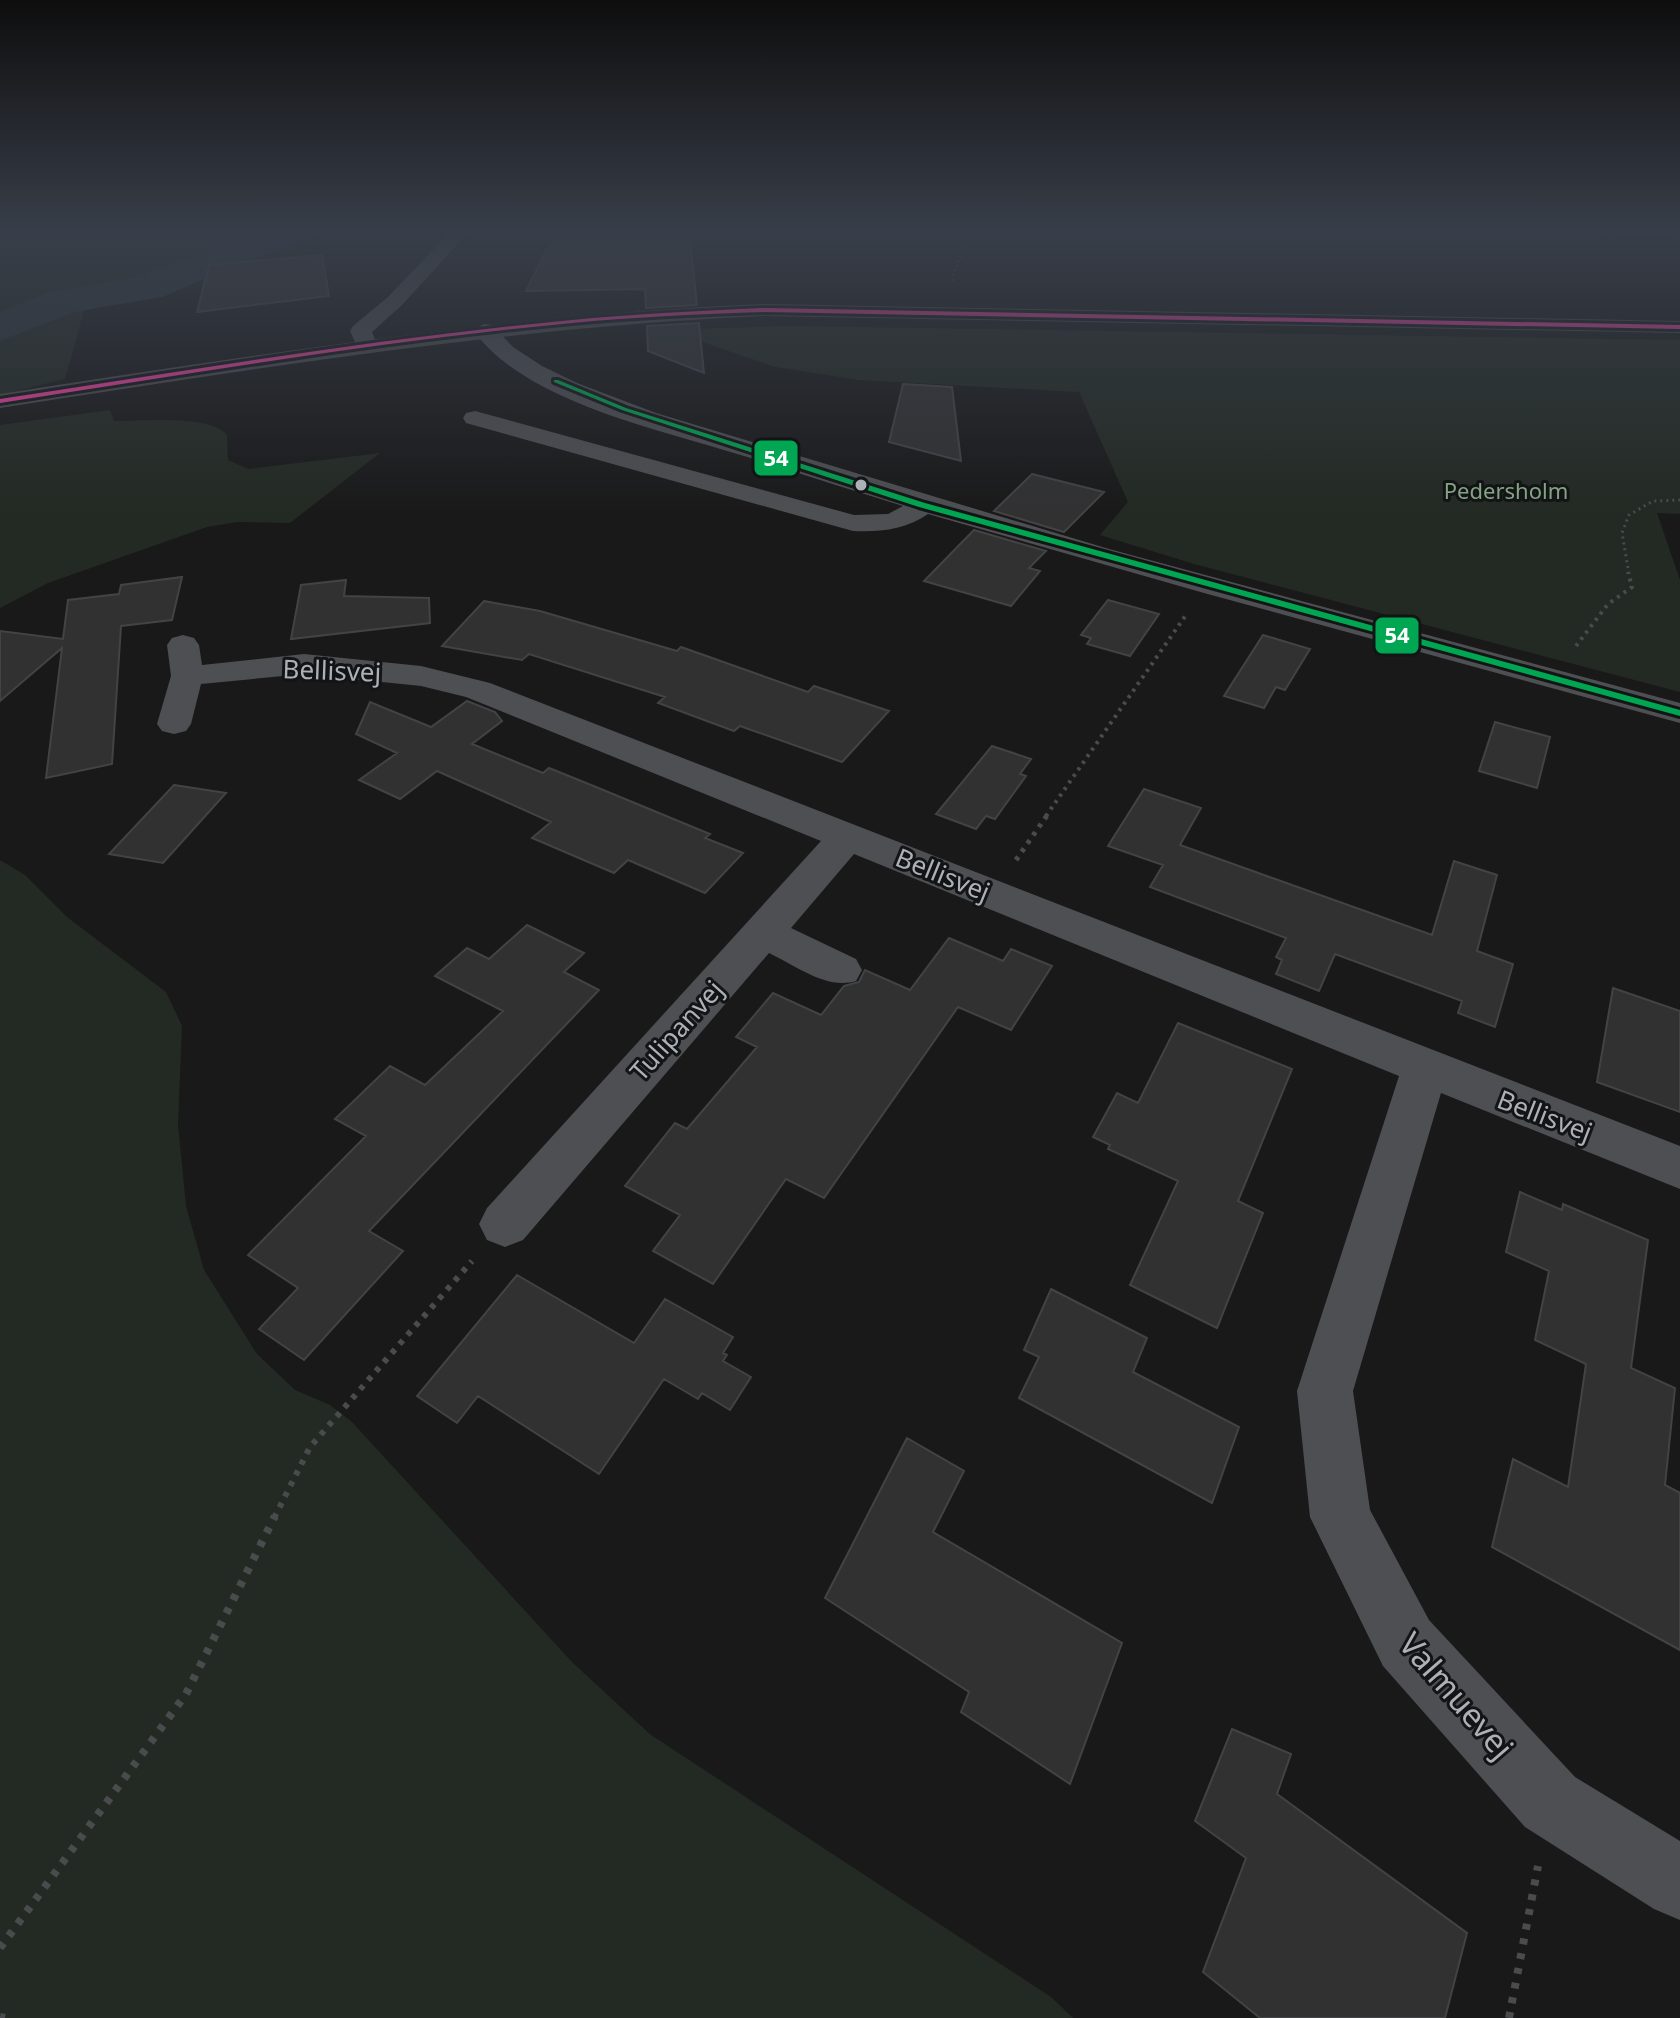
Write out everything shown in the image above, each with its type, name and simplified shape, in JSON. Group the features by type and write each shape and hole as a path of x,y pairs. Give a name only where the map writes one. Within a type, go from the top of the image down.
{"main road":[{"path":"0,401 367,346 525,326"},
{"path":"1639,326 1680,327"}],"street":[{"path":"366,326 361,331 367,346"},
{"path":"484,330 495,345 517,361 569,387 624,409 922,505 1680,713"},
{"path":"475,418 853,523 881,524 904,520 922,505"},
{"name":"Bellisvej","path":"174,724 185,660 368,669 478,690 1680,1168"},
{"name":"Tulipanvej","path":"505,1224 848,836"},
{"path":"763,932 841,970"},
{"name":"Valmuevej","path":"1425,1068 1325,1391 1340,1517 1406,1643 1550,1802 1680,1883"}],"path":[{"path":"1536,673 1581,642 1608,604 1632,587 1620,528 1627,514 1647,502 1680,500"},
{"path":"993,894 1208,584"},
{"path":"0,1948 186,1694 310,1447 505,1224"},
{"path":"1509,2018 1550,1802"}],"green space":[{"path":"0,326 80,326 65,379 0,395"},
{"name":"Pedersholm","path":"800,326 1680,340 1680,514 1657,513 1680,580 1680,692 1194,564 1100,535 1128,502 1079,392 859,380 775,367 697,340 691,329"},
{"path":"110,410 114,421 191,421 219,428 227,435 228,460 248,469 380,453 290,523 237,522 207,527 48,583 0,608 0,425"},
{"path":"0,860 25,875 67,917 166,992 182,1026 178,1124 186,1206 204,1270 257,1354 295,1390 330,1405 352,1422 572,1662 651,1735 1051,1997 1073,2018 0,2018"}],"building":[{"path":"647,326 699,326 704,373 648,351"},
{"path":"903,384 952,387 961,461 889,442"},
{"path":"1032,474 1104,492 1064,532 994,511"},
{"path":"974,530 1046,551 1029,568 1040,571 1011,606 924,581"},
{"path":"182,577 172,620 121,626 112,764 46,778 62,648 0,701 0,631 63,639 68,600 119,594 121,585"},
{"path":"346,580 344,596 429,598 430,623 291,639 301,585"},
{"path":"1108,600 1159,614 1130,656 1087,644 1091,638 1081,635"},
{"path":"484,601 540,611 677,651 681,647 808,692 814,686 889,711 842,762 740,726 734,731 658,703 665,697 529,654 522,660 442,646"},
{"path":"1263,635 1310,649 1285,690 1276,687 1264,708 1224,696"},
{"path":"467,701 495,712 502,721 472,744 543,773 549,768 710,834 705,838 743,853 705,893 628,860 614,873 532,838 551,822 437,771 400,799 359,780 397,753 356,734 370,702 431,727"},
{"path":"1495,722 1550,737 1537,788 1479,771"},
{"path":"992,746 1031,759 1020,774 1026,776 995,819 986,816 976,829 936,814"},
{"path":"174,785 226,793 163,863 109,854"},
{"path":"1144,789 1201,808 1180,845 1432,935 1454,861 1497,875 1477,951 1513,964 1495,1027 1458,1013 1462,1001 1335,954 1319,991 1276,974 1282,960 1276,957 1286,938 1150,887 1163,865 1108,846"},
{"path":"527,925 584,953 564,972 599,990 369,1231 403,1251 304,1360 259,1329 298,1288 248,1255 366,1136 335,1119 390,1066 425,1085 503,1011 435,976 467,948 489,959"},
{"path":"949,938 1003,961 1011,949 1052,966 1011,1030 958,1007 824,1198 786,1179 713,1284 653,1251 680,1215 625,1186 675,1123 687,1129 757,1047 736,1037 773,993 821,1015 844,986 859,982 865,970 910,990"},
{"path":"1613,988 1680,1011 1680,1112 1597,1082"},
{"path":"1178,1023 1292,1069 1238,1201 1263,1213 1217,1328 1130,1285 1178,1181 1108,1149 1110,1145 1093,1137 1117,1093 1138,1103"},
{"path":"1520,1192 1562,1210 1563,1204 1648,1240 1631,1368 1675,1388 1665,1485 1680,1493 1680,1650 1492,1547 1513,1459 1568,1487 1586,1364 1535,1340 1549,1271 1506,1252"},
{"path":"517,1275 634,1343 665,1299 733,1337 723,1353 727,1355 723,1361 751,1377 730,1410 702,1393 698,1399 664,1379 599,1474 478,1396 457,1423 417,1396"},
{"path":"1051,1289 1147,1338 1133,1372 1239,1427 1212,1503 1019,1398 1039,1357 1024,1350"},
{"path":"907,1438 964,1471 933,1532 1122,1643 1070,1784 961,1712 969,1692 825,1598"},
{"path":"1232,1729 1291,1754 1277,1794 1467,1933 1445,2018 1260,2018 1203,1972 1246,1858 1195,1821"}],"waterway":[{"path":"0,328 4,326"}],"transit line":[{"path":"0,401 286,357 523,326"},
{"path":"1636,326 1680,327"},
{"name":"54","path":"556,381 624,409 922,505 1680,713"}]}
